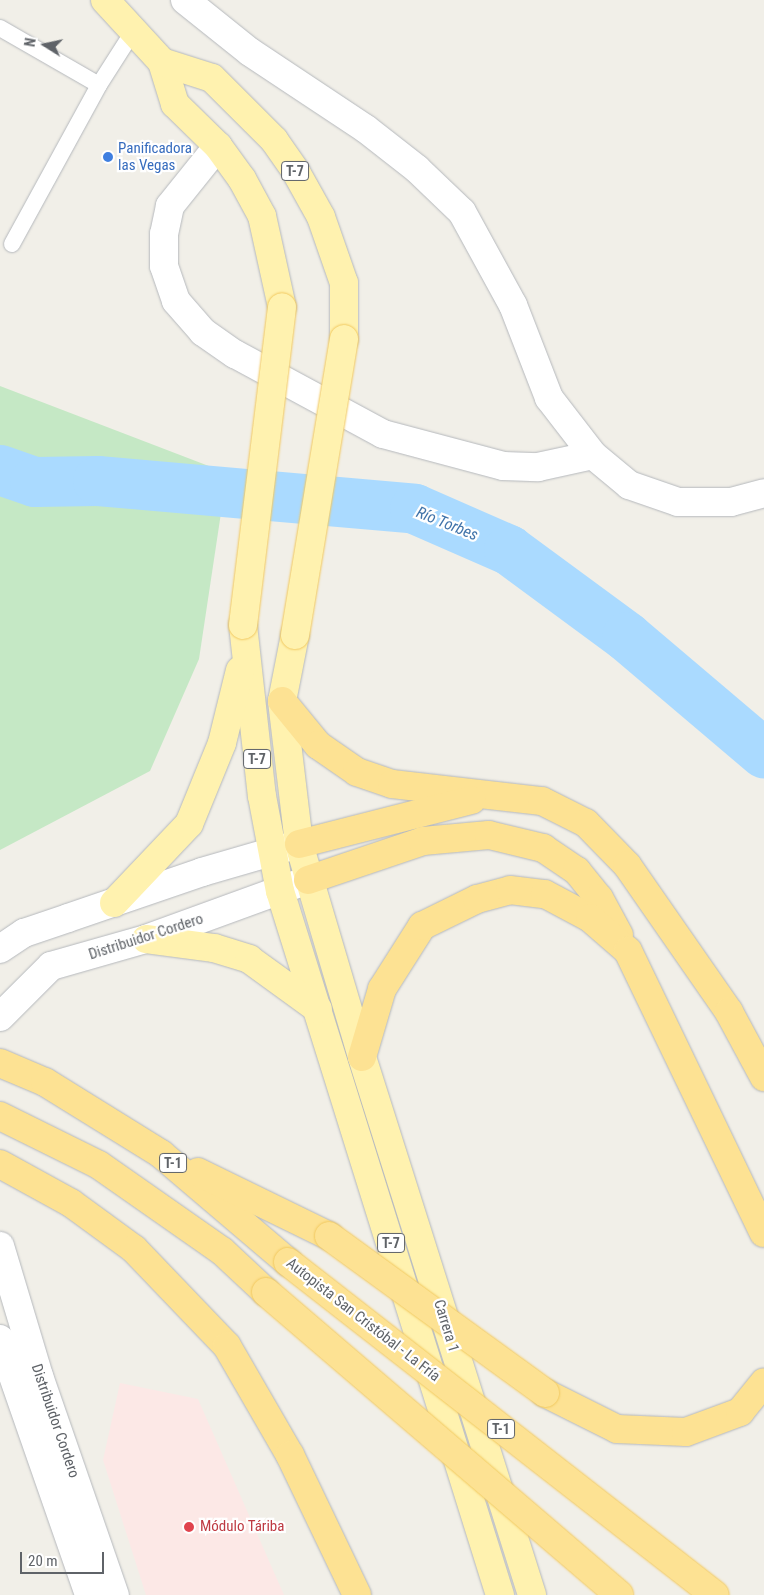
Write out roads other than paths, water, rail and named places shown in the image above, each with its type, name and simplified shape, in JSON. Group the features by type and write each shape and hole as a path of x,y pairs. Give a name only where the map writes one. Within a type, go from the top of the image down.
{"highway":[{"path":"282,701 318,745 357,772 392,784 542,801 586,823 627,865 729,1012 764,1077"},
{"path":"299,844 490,796"},
{"path":"308,880 423,841 490,835 543,848 576,871 599,898 628,951 764,1233"},
{"path":"362,1057 382,989 406,946 422,926 477,899 510,890 545,894 590,918 628,951"},
{"name":"Autopista San Cristóbal - La Fría","path":"0,1063 45,1082 161,1154 288,1262 715,1595"},
{"path":"0,1116 99,1165 222,1250 266,1292 618,1595"},
{"path":"161,1154 329,1236 545,1393 617,1429 686,1432 740,1412 764,1382"},
{"path":"0,1164 71,1203 134,1249 227,1346 290,1455 357,1595"}],"main road":[{"name":"T-7","path":"105,0 162,62 175,104 218,146 242,179 262,216 282,307 243,625 244,654 271,855 280,891 500,1595"},
{"name":"T-7","path":"162,62 212,78 274,140 296,172 321,217 344,283 344,339 295,635 282,701 299,844 308,880"},
{"path":"114,903 189,824 222,743 244,654"},
{"name":"Carrera 1","path":"308,880 532,1595"},
{"path":"146,939 214,948 249,959 318,1009"}],"street":[{"path":"185,0 250,52 366,129 462,212 513,305 549,398 593,455 629,485 678,502 731,502 764,493"},
{"path":"218,146 170,206 164,234 164,266 176,301 203,332 235,354 383,434 503,466 538,466 593,455"},
{"path":"0,949 24,933 202,872 271,855 299,844"},
{"name":"Distribuidor Cordero","path":"0,1017 50,966 146,939 308,880"},
{"name":"Distribuidor Cordero","path":"0,1246 39,1376 115,1595"},
{"path":"0,1339 89,1595"}],"lane":[{"path":"0,28 99,85"},
{"path":"12,244 99,85 134,30"}],"waterway":[{"name":"Río Torbes","path":"0,470 35,482 98,481 415,509 509,550 627,637 764,753"}],"place":[{"name":"Panificadora las Vegas","path":"108,157"},
{"name":"Módulo Táriba","path":"189,1527"}]}
